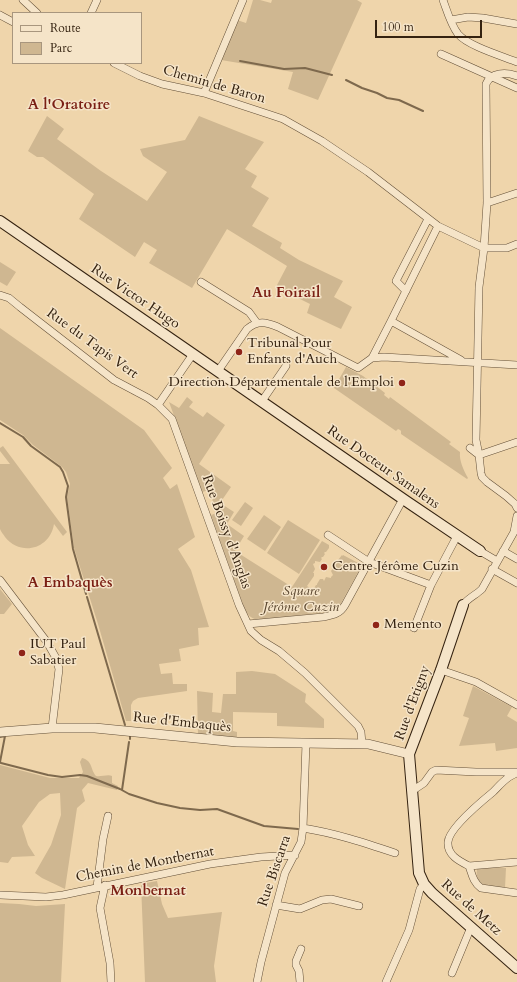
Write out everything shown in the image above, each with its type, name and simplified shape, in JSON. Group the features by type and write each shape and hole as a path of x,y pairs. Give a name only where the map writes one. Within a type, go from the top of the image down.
{"main road":[{"name":"Rue Victor Hugo","path":"0,221 258,399"},
{"name":"Rue Docteur Samalens","path":"258,399 480,551"},
{"name":"Rue d'Etigny","path":"422,887 419,873 409,754 441,670 463,605"},
{"name":"Rue de Metz","path":"422,887 517,968"}],"street":[{"path":"23,0 37,12"},
{"path":"91,12 97,0"},
{"path":"204,93 243,0"},
{"path":"443,0 454,28 458,34 464,39 485,50 517,62"},
{"path":"0,15 12,21"},
{"path":"451,20 468,17 517,24"},
{"path":"441,54 517,88"},
{"name":"Chemin de Baron","path":"116,64 140,76 162,84 204,93 283,119 322,141 368,172 438,226 484,248"},
{"path":"517,76 496,74 491,77 486,84 487,203 480,287 476,440 481,473 484,480 506,496 515,504 517,508"},
{"path":"487,203 517,193"},
{"path":"406,291 396,281 426,218"},
{"path":"218,371 247,329 252,325 263,322 271,324 358,368 372,358 438,226"},
{"path":"484,248 507,248 517,244"},
{"path":"201,282 249,312 257,323"},
{"name":"Rue du Tapis Vert","path":"0,295 9,298 20,306 114,380 158,405"},
{"path":"391,321 463,362"},
{"path":"158,405 193,354"},
{"path":"372,358 384,357 517,365"},
{"path":"258,399 270,389 286,366"},
{"name":"Rue Boissy d'Anglas","path":"158,405 172,419 238,606 251,631 261,640 279,651 304,673 358,726 361,732 362,744"},
{"path":"479,455 517,442"},
{"path":"470,448 479,455"},
{"path":"248,624 323,617 337,614 343,608 403,499"},
{"name":"Rue d'Etigny","path":"463,605 467,599 482,589 514,532 517,516"},
{"path":"328,535 369,562 431,585"},
{"path":"414,628 431,585 457,536"},
{"name":"Rue Docteur Samalens","path":"480,551 497,561"},
{"path":"503,551 517,559"},
{"path":"492,569 517,583"},
{"path":"0,580 47,642 56,658 59,669 52,728"},
{"path":"441,670 476,682 517,705"},
{"name":"Rue d'Embaquès","path":"0,732 52,728 96,728 237,742 368,744 409,754"},
{"name":"Rue Biscarra","path":"257,982 285,874 295,855 303,828 306,742"},
{"path":"412,791 436,770 517,772"},
{"path":"517,772 508,778 472,810 453,831 448,841 449,847 454,856 469,866 517,862"},
{"path":"97,887 102,839 108,816"},
{"path":"303,828 329,833 396,853"},
{"name":"Chemin de Montbernat","path":"0,895 46,897 63,895 210,864 295,855"},
{"path":"469,866 474,880 480,888 517,893"},
{"path":"105,885 100,908 110,963 111,982"},
{"path":"386,982 409,930 422,887"},
{"path":"276,905 300,908 322,900 331,899 359,906"},
{"path":"452,973 470,927"},
{"path":"300,982 296,961 301,949"}],"green space":[{"path":"253,0 271,3 272,0 357,0 362,3 318,100 288,89 293,72 221,60 237,20 246,23"},
{"path":"47,116 64,129 57,139 101,171 147,201 167,172 143,156 140,149 185,140 199,116 264,142 245,169 257,176 251,187 269,198 252,226 282,243 280,248 299,260 343,281 334,297 352,307 341,329 307,313 310,304 276,287 287,266 227,229 192,288 149,263 157,250 144,242 135,257 79,219 94,194 43,157 37,157 28,151"},
{"path":"0,262 16,272 7,286 0,282"},
{"path":"0,328 144,430 172,468 163,478 170,489 177,484 195,537 178,549 191,570 209,627 198,628 199,645 179,649 181,661 159,664 161,674 172,673 173,684 187,684 187,691 138,698 133,701 131,705 131,721 126,721 74,548 67,497 70,484 66,472 23,435 0,420"},
{"path":"346,367 363,376 385,393 384,395 389,399 390,397 451,442 449,444 460,452 463,469 468,478 467,479 401,434 400,430 398,429 396,431 334,388"},
{"name":"Square Jérôme Cuzin","path":"187,397 193,402 189,407 203,417 207,412 225,425 199,464 231,487 220,503 234,512 227,524 244,536 235,551 292,587 322,541 329,545 329,548 324,553 325,554 321,558 322,559 320,562 315,561 313,564 315,569 313,573 314,576 307,586 313,590 320,579 323,579 324,581 326,577 331,578 333,575 331,571 334,567 336,567 335,566 338,561 339,562 338,560 342,555 362,565 337,608 329,612 258,620 251,617 247,613 211,515 217,513 209,490 202,492 169,402 179,408"},
{"path":"3,446 67,532 63,536 54,524 47,539 34,547 19,547 5,537 0,529 0,464 10,464 0,451 0,448"},
{"path":"245,502 253,508 241,526 232,520"},
{"path":"264,515 281,527 265,551 247,539"},
{"path":"288,520 320,540 299,574 267,553"},
{"path":"0,589 12,604 4,614 0,614"},
{"path":"252,671 275,674 306,694 305,702 324,719 324,728 277,726 277,713 233,712 233,731 237,732 237,739 198,735 197,691 213,693 212,712 221,713 223,694 236,694 236,672"},
{"path":"473,686 512,707 507,716 517,722 517,748 496,751 495,743 459,746 469,718 463,716"},
{"path":"82,758 86,759 90,763 96,776 112,776 112,783 118,786 117,790 88,783 82,790 85,801 77,808 65,889 35,873 51,845 61,815 60,793 50,794 39,802 22,826 28,845 35,856 12,857 8,863 0,862 0,765 50,778 79,778 83,772 80,762"},
{"path":"478,868 506,868 505,888 481,883 478,880 477,875"},
{"path":"157,881 162,904 168,918 222,912 214,966 216,982 145,982 141,884"},
{"path":"0,903 36,906 65,904 61,982 0,982"}],"waterway":[{"path":"240,61 284,69 305,68 332,75"},
{"path":"346,80 362,88 387,98 399,100 423,111"},
{"path":"0,423 23,437 31,446 60,467 63,472 68,486 66,497 73,549 86,594"},
{"path":"87,597 125,725"},
{"path":"130,734 130,739"},
{"path":"0,737 5,736 1,763 48,775 62,777 80,775 87,776 129,794 157,803 180,808 200,810 217,809 264,826 298,829"},
{"path":"122,790 129,742"}],"place":[{"name":"Tribunal Pour Enfants d'Auch","path":"239,352"},
{"name":"Direction Départementale de l'Emploi","path":"402,383"},
{"name":"Centre Jérôme Cuzin","path":"324,567"},
{"name":"Memento","path":"376,625"},
{"name":"IUT Paul Sabatier","path":"22,653"}],"district":[{"name":"A l'Oratoire","path":"69,106"},
{"name":"Au Foirail","path":"286,294"},
{"name":"A Embaquès","path":"70,584"},
{"name":"Monbernat","path":"148,892"}]}
